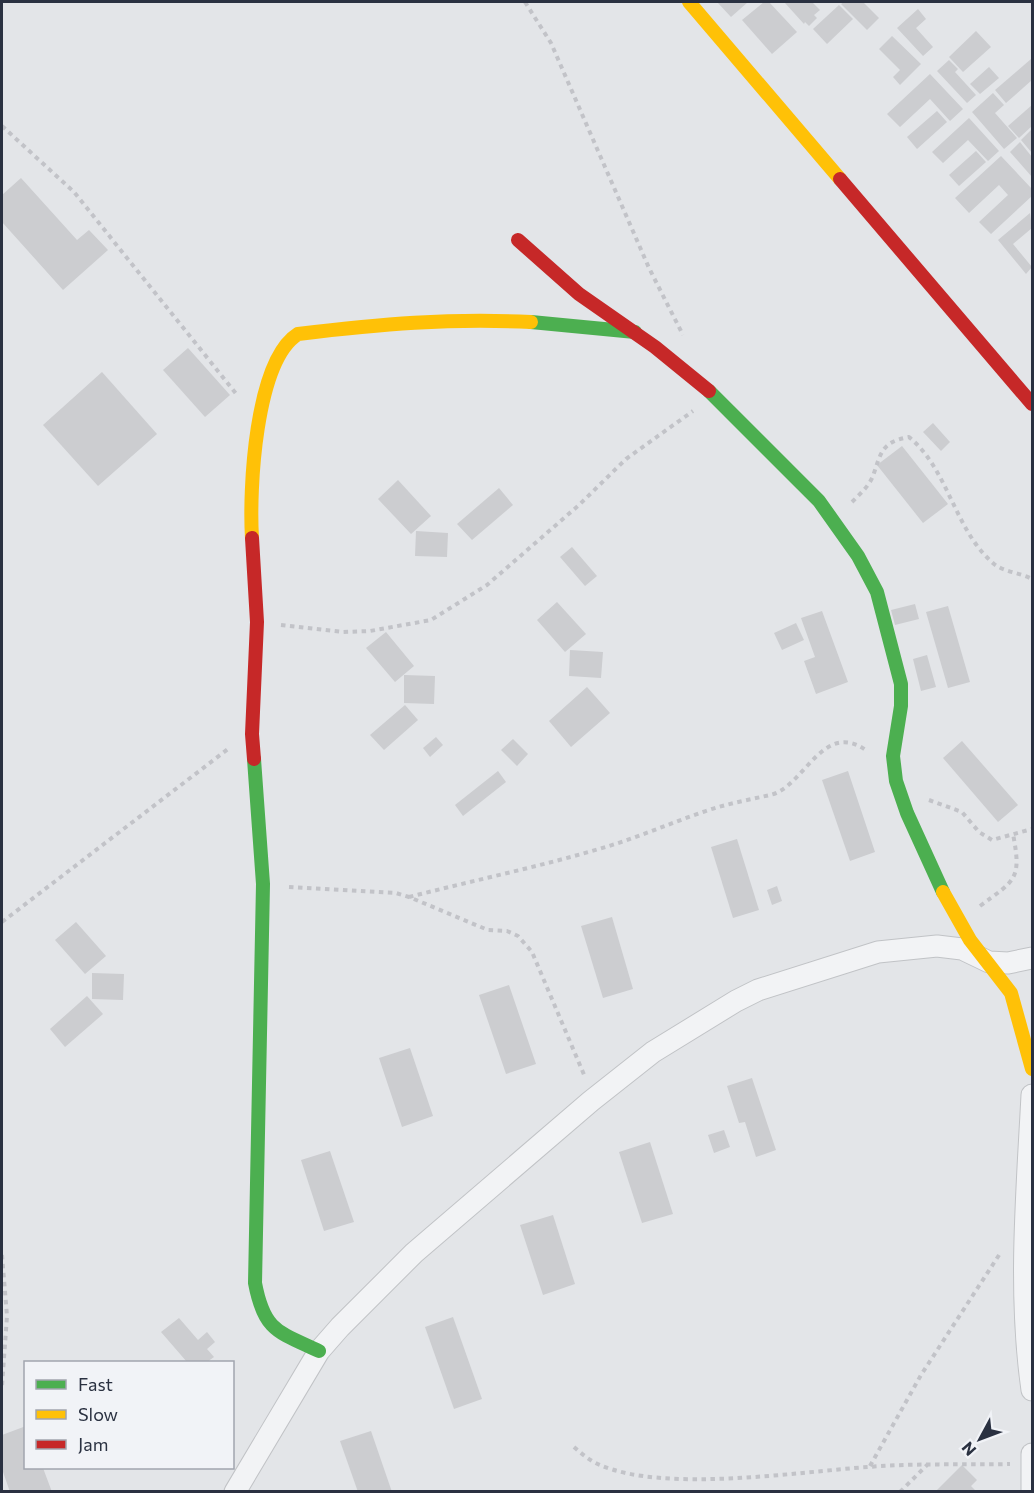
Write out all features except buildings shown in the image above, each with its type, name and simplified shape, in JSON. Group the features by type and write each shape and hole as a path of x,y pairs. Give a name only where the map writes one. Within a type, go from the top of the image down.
{"street":[{"path":"689,2 1032,404"},
{"path":"518,240 579,294 635,332 710,392 800,481 831,518 858,556 877,592 901,684 901,706 893,756 896,781 930,865 970,940 1011,993 1017,1007 1032,1069"},
{"path":"319,1351 291,1340 271,1327 259,1305 255,1283 254,1233 261,1064 263,884 252,734 257,622 250,502 253,457 273,364 287,341 298,334 395,322 463,319 586,326 635,332"},
{"path":"235,1491 319,1351 414,1253 591,1101 653,1052 707,1018 758,990 878,952 937,946 962,949 989,962 1015,962 1032,958"},
{"path":"1032,1095 1025,1212 1024,1305 1032,1390"},
{"path":"1032,1454 1032,1491"}],"path":[{"path":"525,2 551,43 649,268 686,341"},
{"path":"2,126 74,192 260,422"},
{"path":"257,622 343,632 370,631 431,620 487,585 579,505 626,459 682,420 710,392"},
{"path":"831,518 864,490 884,449 895,440 909,437 928,459 966,530 984,554 996,566 1032,579"},
{"path":"2,922 212,759 252,734"},
{"path":"409,897 608,846 659,830 704,812 780,792 791,784 820,752 840,744 851,744 871,754"},
{"path":"896,781 920,796 962,812 979,832 992,840 1032,829"},
{"path":"960,920 1007,885 1017,874 1018,860 1013,834"},
{"path":"263,884 351,893 396,893 488,930 507,931 526,943 586,1078 591,1101"},
{"path":"870,1467 921,1375 955,1326 1025,1212"},
{"path":"2,1255 7,1316 2,1386"},
{"path":"574,1447 602,1467 657,1479 706,1481 928,1463 1032,1464"},
{"path":"900,1491 928,1463"}],"traffic: fast":[{"path":"531,322 635,332"},
{"path":"709,391 819,501 858,556 877,592 901,684 901,706 893,756 896,781 907,813 943,892"},
{"path":"254,759 263,884 255,1283 268,1321 283,1334 319,1351"}],"traffic: slow":[{"path":"689,2 840,179"},
{"path":"252,538 254,459 264,398 272,371 284,349 298,334 414,323 531,322"},
{"path":"943,892 970,940 1011,993 1032,1069"}],"traffic: jam":[{"path":"840,179 1032,404"},
{"path":"518,240 579,294 655,347 709,391"},
{"path":"252,538 257,622 252,734 254,759"}]}
